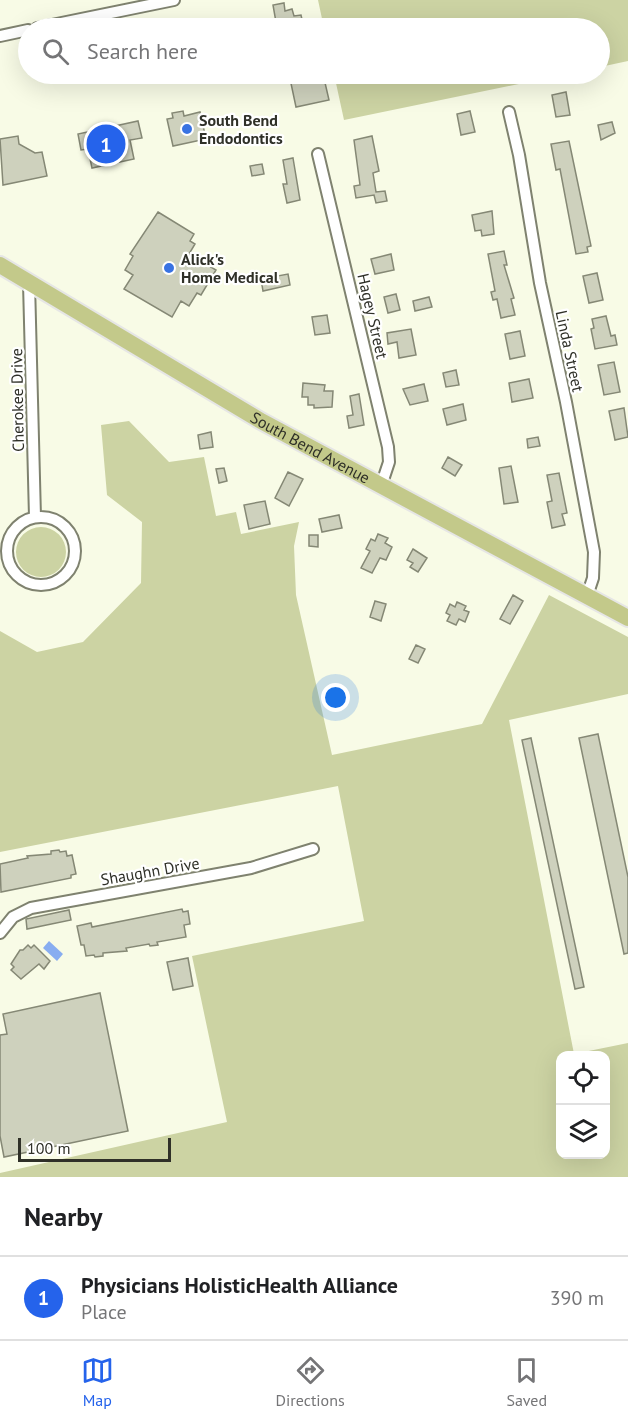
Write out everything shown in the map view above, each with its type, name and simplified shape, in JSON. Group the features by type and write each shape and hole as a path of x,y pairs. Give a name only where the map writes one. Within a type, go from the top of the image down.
{"main road":[{"name":"South Bend Avenue","path":"0,265 205,389 628,618"}],"street":[{"path":"86,18 174,0"},
{"path":"0,36 18,32"},
{"name":"Linda Street","path":"509,112 519,155 537,271 566,402 594,552 592,580 587,596"},
{"name":"Hagey Street","path":"318,154 388,447 389,462 381,486"},
{"name":"Cherokee Drive","path":"29,283 35,517"},
{"path":"35,517 54,519 63,524 69,532 75,550 71,569 65,577 46,585 26,582 17,576 7,557 7,546 16,527 35,517"},
{"name":"Shaughn Drive","path":"0,933 13,917 31,908 251,868 313,849"}],"green space":[{"path":"318,0 628,0 628,61 610,65 610,18 322,18"},
{"path":"336,84 519,84 344,120"},
{"path":"129,421 169,462 204,457 216,516 236,512 241,534 299,522 294,546 296,595 332,755 482,724 549,595 628,637 628,694 509,720 573,1051 556,1051 556,1159 610,1159 610,1051 589,1051 628,1043 628,1177 0,1177 0,1173 227,1122 192,956 364,921 338,786 0,852 0,631 37,652 83,642 141,583 142,522 107,495 101,425"},
{"path":"46,527 59,534 65,542 65,562 59,570 51,576 36,577 23,570 17,562 16,547 23,534 31,528"}],"water":[{"path":"49,941 63,954 57,961 43,948"}],"building":[{"path":"284,3 285,11 292,9 294,16 301,15 302,18 275,18 273,5"},
{"path":"291,84 325,84 329,100 296,107"},
{"path":"566,92 570,115 556,117 552,95"},
{"name":"South Bend Endodontics","path":"183,111 184,116 200,112 206,139 173,146 167,119 173,118 172,113"},
{"path":"470,111 475,132 461,135 457,114"},
{"path":"138,121 142,138 130,140 134,159 92,168 88,149 81,150 78,134"},
{"path":"612,122 615,133 601,140 598,125"},
{"path":"18,136 19,144 35,153 42,152 47,176 3,185 0,139"},
{"path":"372,136 379,171 373,173 376,192 385,191 387,201 376,203 374,195 356,198 354,186 360,185 354,140"},
{"path":"569,141 591,246 587,247 588,252 576,254 560,169 556,170 551,144"},
{"path":"293,158 300,200 287,203 283,184 287,184 283,160"},
{"path":"262,164 264,174 252,176 250,166"},
{"path":"492,211 494,234 482,236 481,230 475,231 472,215"},
{"path":"158,212 194,234 190,241 195,244 189,254 216,270 201,295 197,293 189,306 181,301 172,317 124,289 133,275 125,270 133,256 130,254"},
{"path":"504,251 507,265 504,265 514,298 511,299 515,315 501,318 497,299 493,300 491,292 495,291 488,254"},
{"path":"391,254 394,270 375,274 371,259"},
{"path":"597,273 603,300 589,303 583,276"},
{"path":"288,274 290,285 263,291 261,279"},
{"path":"396,294 400,310 388,313 384,297"},
{"path":"429,297 432,307 415,311 413,301"},
{"path":"327,315 330,333 315,335 312,317"},
{"path":"606,316 611,336 615,335 617,345 595,349 591,329 594,328 592,319"},
{"path":"411,329 416,355 399,358 397,342 388,344 387,333"},
{"path":"520,331 525,356 510,359 505,334"},
{"path":"614,362 620,392 604,395 598,365"},
{"path":"456,370 459,385 446,387 443,373"},
{"path":"529,379 533,398 512,402 509,383"},
{"path":"303,383 325,385 324,391 333,391 332,407 314,408 314,405 308,405 308,397 302,397"},
{"path":"424,384 428,401 410,405 403,389"},
{"path":"359,394 364,425 349,428 347,416 353,415 350,396"},
{"path":"463,404 466,420 447,425 443,409"},
{"path":"624,408 628,437 615,440 609,411"},
{"path":"211,432 213,447 200,449 198,435"},
{"path":"538,437 540,446 528,448 527,439"},
{"path":"448,457 462,465 455,476 442,468"},
{"path":"511,466 518,502 504,504 499,468"},
{"path":"224,468 227,481 219,483 216,469"},
{"path":"288,472 303,479 289,506 275,498"},
{"path":"559,473 567,513 562,514 565,525 552,528 547,502 552,501 547,475"},
{"path":"265,501 270,524 249,529 244,505"},
{"path":"339,515 342,528 322,532 319,519"},
{"path":"378,534 388,538 385,543 392,547 386,560 380,558 372,573 361,568 370,551 366,549 371,539 375,541"},
{"path":"309,535 318,535 318,547 309,546"},
{"path":"413,549 427,558 418,572 410,567 413,563 407,560"},
{"path":"513,595 523,601 510,624 500,619"},
{"path":"375,601 386,604 381,621 370,617"},
{"path":"457,602 466,606 464,610 469,612 465,622 459,619 456,625 447,621 450,615 446,613 450,604 455,607"},
{"path":"416,645 425,649 418,663 409,659"},
{"path":"598,734 628,877 628,953 624,954 579,738"},
{"path":"531,738 584,987 575,989 522,740"},
{"path":"59,850 60,852 66,851 67,856 72,855 76,874 71,875 71,878 1,892 0,864 28,858 27,856 51,854 51,851"},
{"path":"182,909 183,912 188,911 190,924 184,925 186,937 157,942 158,945 150,946 149,944 126,948 127,951 103,953 103,956 95,957 94,955 86,956 84,945 81,945 77,926 91,923 92,927"},
{"path":"69,910 71,920 27,929 26,919"},
{"path":"28,945 31,948 34,945 50,961 44,969 39,964 21,979 11,970 14,967 11,964 20,950"},
{"path":"188,958 193,986 173,990 167,962"},
{"path":"100,993 128,1131 4,1157 0,1136 0,1035 7,1034 3,1014"}],"place":[{"name":"South Bend Endodontics","path":"187,129"},
{"name":"Physicians HolisticHealth Alliance","path":"106,144"},
{"name":"Alick's Home Medical","path":"169,268"}]}
